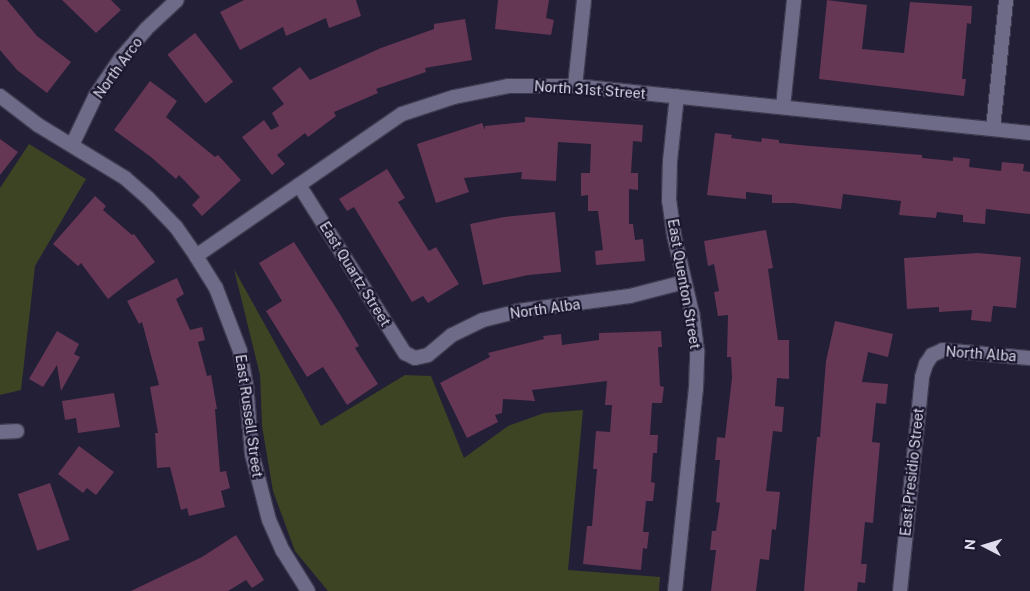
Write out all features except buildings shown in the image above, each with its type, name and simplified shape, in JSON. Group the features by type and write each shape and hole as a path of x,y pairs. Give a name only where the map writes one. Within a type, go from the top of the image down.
{"street":[{"name":"North Arco","path":"72,145 96,95 121,58 146,29 177,0"},
{"path":"575,86 584,0"},
{"path":"783,107 794,0"},
{"path":"993,129 1006,0"},
{"name":"North 31st Street","path":"196,256 402,114 454,97 508,86 575,86 1030,133"},
{"name":"East Russell Street","path":"0,96 38,125 125,178 148,198 176,227 216,288 240,351 246,384 252,454 269,520 303,589"},
{"name":"East Quenton Street","path":"675,591 696,389 697,351 674,236 669,201 670,161 678,96"},
{"name":"East Quartz Street","path":"299,184 405,353 415,358"},
{"name":"North Alba","path":"415,358 428,355 452,335 483,320 518,311 621,297 684,282"},
{"name":"North Alba","path":"932,355 942,350 955,350 1030,358"},
{"name":"East Presidio Street","path":"900,591 922,377 932,355"},
{"path":"0,432 17,431"}],"green space":[{"path":"29,144 86,179 35,266 21,390 0,395 0,188"},
{"path":"234,269 321,426 405,375 431,376 464,458 508,426 544,413 583,410 568,570 660,577 659,591 328,591 295,551 273,491 262,426 260,375"}]}
